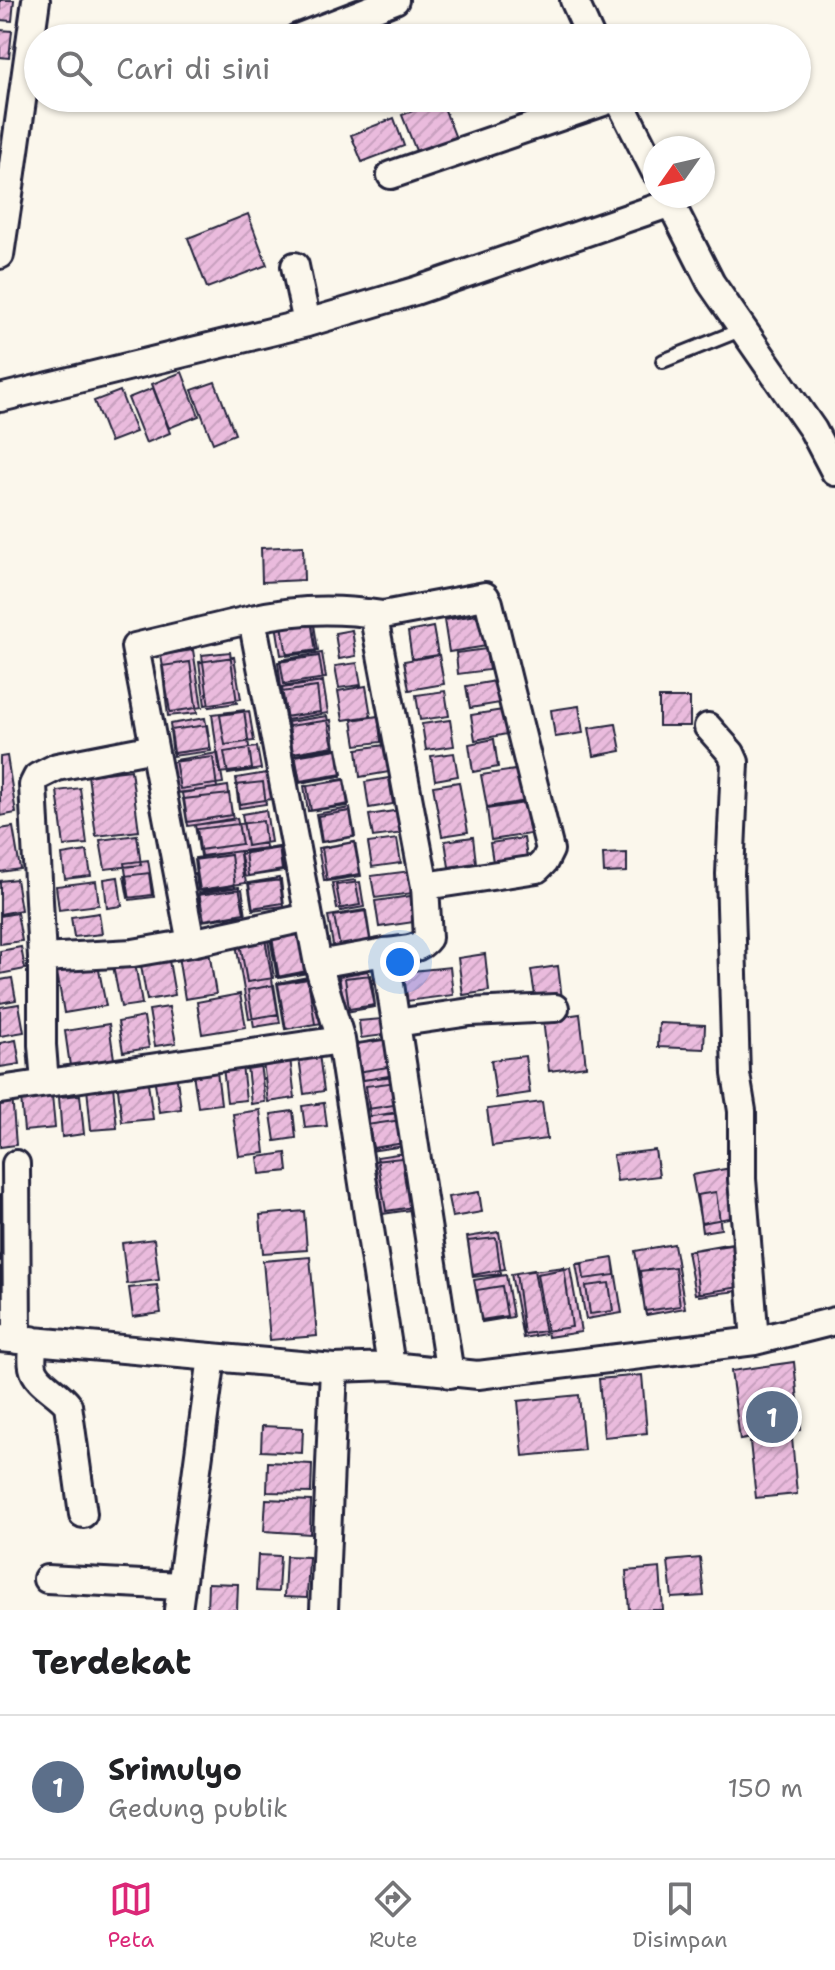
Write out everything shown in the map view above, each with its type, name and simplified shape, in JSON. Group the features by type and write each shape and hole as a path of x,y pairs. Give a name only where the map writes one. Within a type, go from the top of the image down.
{"street":[{"path":"32,24 36,0"},
{"path":"333,24 395,0"},
{"path":"574,0 585,24"},
{"path":"0,255 4,201 24,75"},
{"path":"391,175 575,112"},
{"path":"623,112 643,149"},
{"path":"0,398 307,323 415,291 647,208"},
{"path":"673,208 711,283 813,430 835,472"},
{"path":"295,266 307,323"},
{"path":"191,943 135,647 252,619 311,609 341,609 383,615 485,596 550,850 537,869 425,886"},
{"path":"318,964 420,946 428,938 425,886 375,623 383,615"},
{"path":"252,619 318,964 341,1040 391,1366"},
{"path":"708,727 735,762 730,874 736,1074 742,1111 742,1179 755,1341"},
{"path":"45,1083 33,785 37,777 57,767 154,748"},
{"path":"42,958 133,953 309,917"},
{"path":"385,952 450,1374"},
{"path":"396,1023 470,1012 555,1008"},
{"path":"0,1090 341,1040"},
{"path":"16,1164 21,1338 38,1376 68,1405 83,1514"},
{"path":"21,1338 209,1373 334,1387 391,1366 478,1375 755,1341 835,1321"},
{"path":"47,1579 179,1598 209,1373"},
{"path":"324,1610 334,1387"}],"lane":[{"path":"663,361 743,329"}],"building":[{"path":"0,0 14,0 12,21 0,20"},
{"path":"0,30 12,31 9,58 0,57"},
{"path":"410,112 446,112 459,146 420,161 402,115"},
{"path":"394,118 404,146 362,162 351,135"},
{"path":"248,214 267,265 207,288 188,238"},
{"path":"182,372 199,416 169,428 152,384"},
{"path":"215,382 235,434 213,443 192,390"},
{"path":"153,388 170,433 146,443 128,398"},
{"path":"120,391 136,432 110,442 94,401"},
{"path":"303,546 304,580 262,582 261,548"},
{"path":"312,612 318,650 281,655 275,618"},
{"path":"310,614 316,652 287,656 281,618"},
{"path":"483,614 487,646 449,652 444,620"},
{"path":"433,627 438,655 412,659 408,632"},
{"path":"352,630 356,656 339,659 335,633"},
{"path":"486,649 489,670 458,674 456,653"},
{"path":"193,650 202,707 170,712 161,655"},
{"path":"230,652 237,703 209,707 202,655"},
{"path":"322,653 326,678 284,684 280,660"},
{"path":"439,655 444,684 409,690 404,661"},
{"path":"319,656 323,681 281,687 278,662"},
{"path":"234,657 241,699 205,705 199,662"},
{"path":"190,662 197,713 168,716 162,666"},
{"path":"357,663 361,685 339,688 335,666"},
{"path":"496,681 500,703 470,708 466,686"},
{"path":"323,682 328,713 287,720 282,688"},
{"path":"366,686 371,716 343,720 338,691"},
{"path":"317,687 320,712 284,717 281,692"},
{"path":"445,691 449,716 420,720 416,695"},
{"path":"659,698 690,698 690,726 659,726"},
{"path":"579,706 583,733 555,737 551,710"},
{"path":"244,710 252,769 220,773 212,714"},
{"path":"503,710 507,734 475,740 471,715"},
{"path":"249,711 254,741 225,745 220,715"},
{"path":"327,716 333,746 293,753 288,722"},
{"path":"378,716 381,742 356,745 352,720"},
{"path":"205,718 210,748 174,753 170,724"},
{"path":"331,720 335,747 293,753 289,726"},
{"path":"450,720 454,746 426,750 422,724"},
{"path":"616,724 621,751 594,756 589,728"},
{"path":"207,725 211,751 173,756 170,730"},
{"path":"494,739 498,767 473,772 469,744"},
{"path":"385,745 389,772 360,777 357,749"},
{"path":"257,747 261,769 228,774 224,752"},
{"path":"337,748 342,774 300,781 295,755"},
{"path":"337,749 341,776 299,783 295,756"},
{"path":"218,753 223,783 180,789 175,760"},
{"path":"454,753 458,776 435,780 431,756"},
{"path":"7,756 16,813 0,816 0,757"},
{"path":"213,757 217,788 176,793 172,762"},
{"path":"522,769 527,801 487,807 481,775"},
{"path":"131,770 139,831 96,836 88,775"},
{"path":"267,773 272,799 240,804 236,778"},
{"path":"389,778 393,804 369,808 365,782"},
{"path":"344,779 349,804 308,811 304,786"},
{"path":"344,780 348,806 311,811 307,786"},
{"path":"263,782 266,804 239,808 236,785"},
{"path":"459,782 468,832 442,836 433,786"},
{"path":"228,786 232,815 187,822 182,793"},
{"path":"80,788 87,844 64,846 57,791"},
{"path":"229,794 233,820 188,826 184,799"},
{"path":"525,803 530,834 491,840 487,809"},
{"path":"350,808 355,836 321,842 316,814"},
{"path":"266,810 271,842 247,846 242,814"},
{"path":"400,810 404,833 373,837 369,815"},
{"path":"350,811 354,837 322,842 318,816"},
{"path":"237,818 242,844 199,850 195,825"},
{"path":"263,821 266,848 201,856 197,829"},
{"path":"13,827 20,869 0,872 0,829"},
{"path":"137,835 141,865 105,869 100,840"},
{"path":"473,837 476,863 449,867 445,841"},
{"path":"524,838 527,857 493,862 490,843"},
{"path":"397,839 401,863 372,867 368,843"},
{"path":"354,842 360,874 324,880 318,848"},
{"path":"355,842 361,876 327,881 322,848"},
{"path":"279,847 282,870 248,876 245,852"},
{"path":"281,848 284,871 243,877 240,854"},
{"path":"87,851 91,876 65,879 62,855"},
{"path":"240,851 246,883 200,890 195,858"},
{"path":"627,853 627,872 604,873 603,854"},
{"path":"231,855 235,887 198,891 194,860"},
{"path":"148,860 154,897 130,900 124,863"},
{"path":"410,871 413,893 375,898 371,876"},
{"path":"149,873 152,895 128,898 124,876"},
{"path":"118,877 122,906 107,908 104,879"},
{"path":"279,878 283,903 252,908 248,883"},
{"path":"16,879 21,910 0,914 0,881"},
{"path":"281,880 284,906 253,910 249,884"},
{"path":"355,880 360,905 337,909 332,883"},
{"path":"96,881 99,905 59,910 56,886"},
{"path":"360,882 364,907 341,911 336,885"},
{"path":"239,887 244,913 204,920 199,893"},
{"path":"242,889 246,915 201,921 198,895"},
{"path":"411,896 414,922 379,927 375,901"},
{"path":"365,910 371,945 334,951 328,916"},
{"path":"366,911 371,943 340,947 334,916"},
{"path":"17,913 22,941 0,944 0,916"},
{"path":"99,913 102,934 74,937 71,917"},
{"path":"301,932 307,971 277,977 270,937"},
{"path":"301,932 308,973 279,978 272,937"},
{"path":"265,939 278,1014 249,1019 236,944"},
{"path":"268,939 274,978 247,982 240,943"},
{"path":"21,947 25,969 0,974 0,951"},
{"path":"167,949 175,995 147,1000 139,954"},
{"path":"209,951 216,994 185,999 178,956"},
{"path":"485,954 489,991 463,995 458,958"},
{"path":"135,963 142,1004 121,1007 113,966"},
{"path":"98,965 106,1006 64,1013 57,972"},
{"path":"558,966 562,999 536,1002 531,970"},
{"path":"450,967 453,995 407,1001 403,972"},
{"path":"368,971 375,1007 345,1012 339,976"},
{"path":"371,975 375,1005 349,1009 345,978"},
{"path":"313,976 322,1023 285,1029 277,983"},
{"path":"12,978 16,1000 0,1003 0,980"},
{"path":"308,979 315,1024 286,1029 278,984"},
{"path":"274,985 280,1023 254,1027 248,990"},
{"path":"240,994 246,1027 202,1034 197,1002"},
{"path":"19,1004 24,1032 0,1036 0,1007"},
{"path":"169,1007 176,1043 155,1046 149,1010"},
{"path":"580,1014 586,1066 549,1071 543,1019"},
{"path":"144,1017 149,1048 123,1052 118,1022"},
{"path":"382,1019 385,1035 361,1038 359,1021"},
{"path":"659,1023 705,1025 704,1049 658,1047"},
{"path":"109,1024 114,1059 70,1066 65,1031"},
{"path":"390,1038 394,1066 357,1072 352,1044"},
{"path":"390,1039 395,1076 362,1080 357,1044"},
{"path":"16,1040 20,1064 0,1067 0,1043"},
{"path":"318,1047 324,1091 304,1094 298,1050"},
{"path":"525,1056 530,1093 496,1098 491,1060"},
{"path":"290,1058 295,1098 268,1102 263,1062"},
{"path":"216,1063 221,1104 198,1107 192,1066"},
{"path":"260,1064 265,1102 251,1104 247,1066"},
{"path":"242,1065 246,1100 227,1102 223,1067"},
{"path":"176,1072 181,1109 159,1112 154,1075"},
{"path":"401,1074 406,1103 362,1110 358,1081"},
{"path":"147,1076 153,1119 122,1122 117,1080"},
{"path":"396,1082 400,1113 370,1116 366,1086"},
{"path":"113,1086 117,1128 91,1130 87,1088"},
{"path":"12,1095 16,1145 0,1147 0,1096"},
{"path":"52,1095 55,1128 24,1131 21,1098"},
{"path":"80,1095 84,1134 62,1137 59,1097"},
{"path":"542,1102 547,1139 492,1146 487,1109"},
{"path":"324,1103 327,1126 305,1128 302,1106"},
{"path":"260,1110 265,1153 239,1156 233,1114"},
{"path":"293,1111 296,1138 275,1141 271,1114"},
{"path":"405,1111 410,1142 373,1148 367,1117"},
{"path":"402,1120 405,1146 369,1151 366,1125"},
{"path":"655,1150 659,1176 617,1181 613,1155"},
{"path":"411,1152 420,1206 386,1211 377,1157"},
{"path":"286,1153 288,1171 260,1174 258,1157"},
{"path":"410,1157 417,1209 382,1214 375,1161"},
{"path":"731,1168 740,1216 701,1223 692,1175"},
{"path":"479,1192 482,1212 452,1217 448,1197"},
{"path":"716,1192 721,1229 702,1232 697,1195"},
{"path":"0,1195 9,1195 15,1260 0,1261"},
{"path":"304,1211 307,1250 263,1253 260,1215"},
{"path":"499,1232 505,1269 473,1275 467,1237"},
{"path":"496,1238 501,1274 473,1277 468,1241"},
{"path":"154,1239 159,1280 127,1284 122,1243"},
{"path":"738,1242 746,1286 695,1294 687,1251"},
{"path":"674,1244 685,1308 646,1315 635,1251"},
{"path":"739,1244 745,1290 699,1296 693,1250"},
{"path":"310,1257 317,1336 270,1340 263,1261"},
{"path":"613,1258 615,1275 584,1279 582,1263"},
{"path":"613,1258 622,1313 586,1319 576,1264"},
{"path":"11,1266 16,1314 0,1316 0,1267"},
{"path":"564,1267 572,1327 524,1334 516,1273"},
{"path":"675,1267 680,1306 645,1311 640,1271"},
{"path":"570,1268 581,1332 548,1337 537,1274"},
{"path":"534,1270 545,1334 523,1338 511,1274"},
{"path":"506,1275 513,1317 482,1322 474,1280"},
{"path":"609,1283 613,1311 590,1314 586,1286"},
{"path":"157,1285 161,1313 133,1317 129,1288"},
{"path":"502,1286 507,1316 481,1320 477,1290"},
{"path":"794,1362 801,1430 740,1440 731,1371"},
{"path":"642,1375 647,1433 604,1437 599,1379"},
{"path":"579,1395 584,1450 523,1456 518,1401"},
{"path":"262,1426 303,1428 302,1453 261,1451"},
{"path":"792,1438 797,1494 756,1498 750,1442"},
{"path":"268,1462 312,1464 311,1493 267,1492"},
{"path":"266,1499 311,1501 310,1534 264,1531"},
{"path":"258,1555 280,1556 278,1592 256,1591"},
{"path":"286,1556 309,1557 307,1598 284,1597"},
{"path":"700,1558 704,1596 672,1598 668,1561"},
{"path":"660,1568 663,1610 629,1610 626,1571"},
{"path":"208,1583 238,1584 237,1610 207,1610"}],"place":[{"name":"Srimulyo","path":"772,1417"}]}
